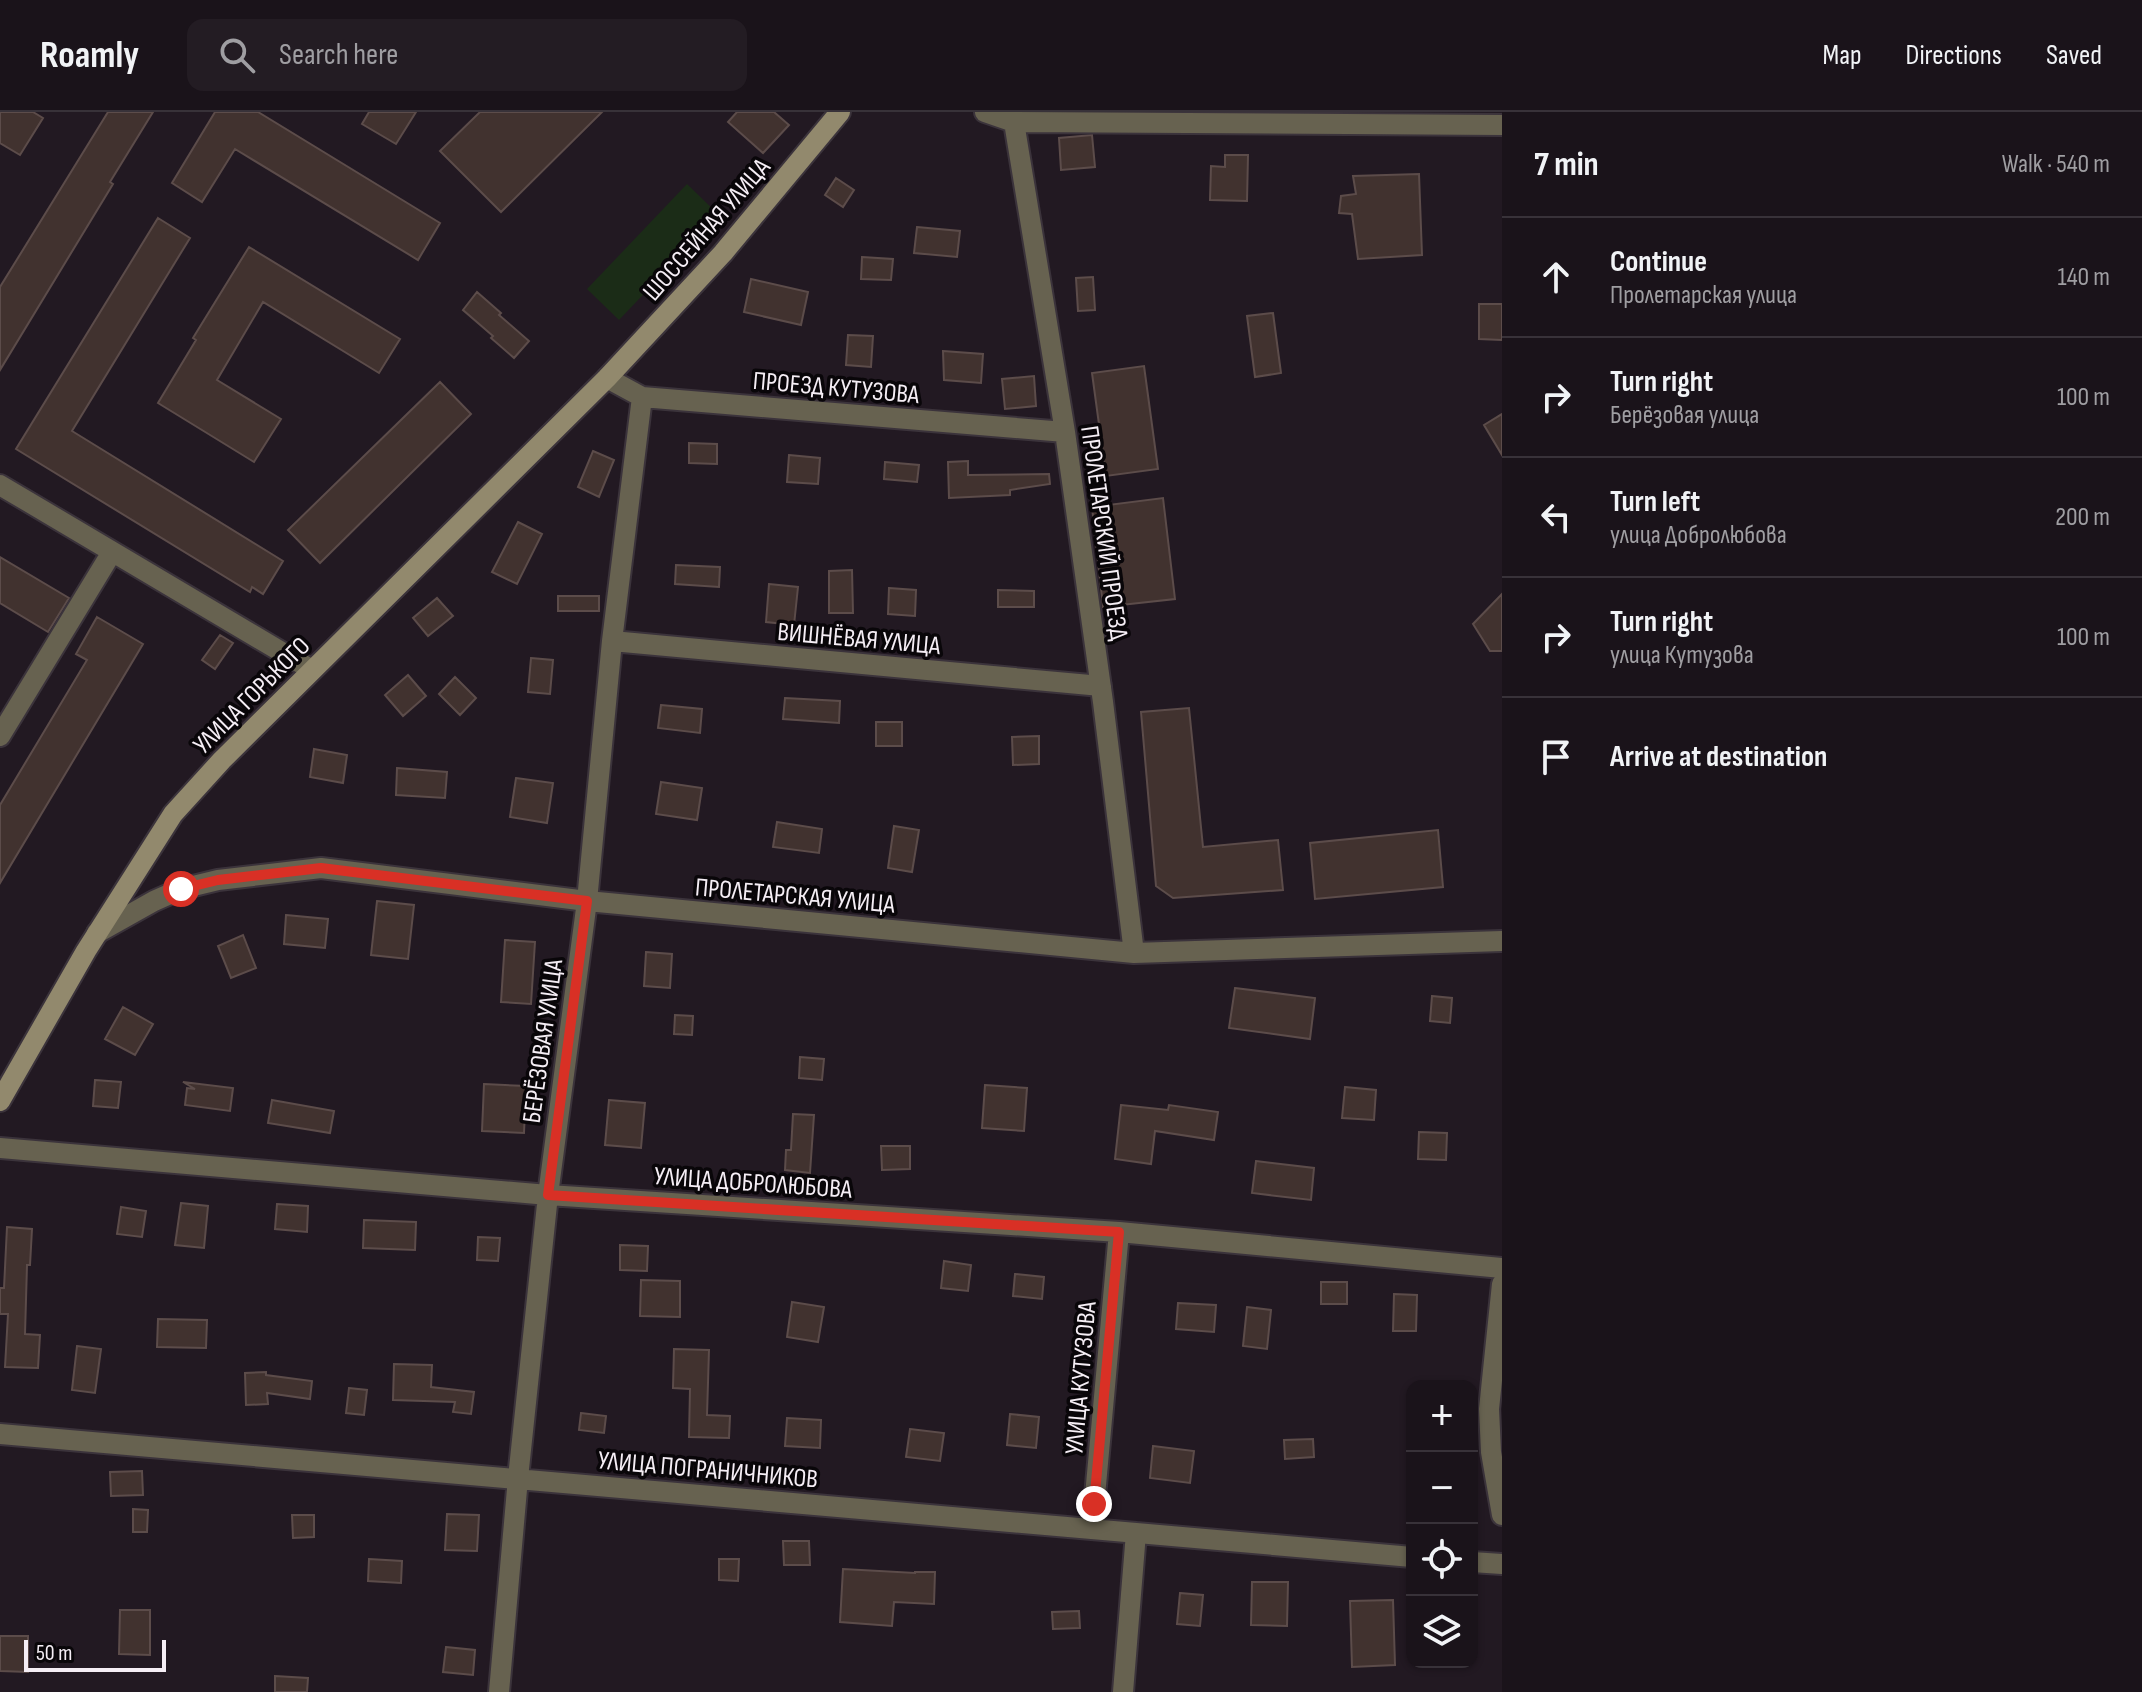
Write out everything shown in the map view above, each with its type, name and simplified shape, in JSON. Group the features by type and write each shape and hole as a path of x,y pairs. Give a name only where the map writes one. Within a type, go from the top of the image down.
{"main road":[{"name":"ШОССЕЙНАЯ УЛИЦА","path":"607,378 723,253 840,112"},
{"name":"УЛИЦА ГОРЬКОГО","path":"0,1101 97,933 173,814 222,760 607,378"}],"street":[{"path":"985,112 1014,122 1502,125"},
{"name":"ПРОЛЕТАРСКИЙ ПРОЕЗД","path":"1014,122 1065,432 1134,953"},
{"name":"ПРОЕЗД КУТУЗОВА","path":"607,378 642,397 1065,432"},
{"name":"БЕРЁЗОВАЯ УЛИЦА","path":"499,1692 548,1195 587,901 612,641 642,397"},
{"path":"0,485 312,670"},
{"path":"0,736 112,552"},
{"name":"ВИШНЁВАЯ УЛИЦА","path":"612,641 1101,686"},
{"name":"ПРОЛЕТАРСКАЯ УЛИЦА","path":"97,933 181,889 218,880 321,868 587,901 1134,953 1502,941"},
{"name":"УЛИЦА ДОБРОЛЮБОВА","path":"0,1148 548,1195 1119,1232 1502,1268"},
{"name":"УЛИЦА КУТУЗОВА","path":"1092,1529 1119,1232"},
{"path":"1502,1284 1489,1409 1491,1452 1502,1515"},
{"name":"УЛИЦА ПОГРАНИЧНИКОВ","path":"0,1434 1406,1556"},
{"path":"1123,1692 1136,1533"},
{"path":"1478,1562 1502,1564"}],"green space":[{"path":"687,184 719,215 619,320 587,289"}],"building":[{"path":"0,112 33,112 43,118 20,155 0,143"},
{"path":"108,112 153,112 0,370 0,287"},
{"path":"215,112 258,112 440,223 418,260 235,149 202,202 172,183"},
{"path":"369,112 416,112 396,144 362,124"},
{"path":"480,112 602,112 501,212 440,151"},
{"path":"737,112 774,112 789,125 763,153 728,122"},
{"path":"1092,135 1095,167 1061,170 1059,138"},
{"path":"1225,155 1248,155 1247,201 1210,200 1211,166 1225,167"},
{"path":"1419,174 1422,255 1358,259 1352,214 1339,213 1341,196 1356,194 1353,176"},
{"path":"836,178 854,190 843,207 825,195"},
{"path":"158,218 190,238 72,431 283,561 263,594 252,587 250,592 16,449"},
{"path":"917,227 960,231 957,257 914,253"},
{"path":"249,247 400,339 379,373 263,302 217,380 281,419 254,462 158,403 196,340 193,338"},
{"path":"862,257 893,259 891,280 861,279"},
{"path":"1093,277 1095,310 1078,311 1076,278"},
{"path":"751,279 808,292 801,325 744,312"},
{"path":"477,292 529,341 514,358 463,310"},
{"path":"1479,304 1502,304 1502,340 1479,339"},
{"path":"1273,313 1281,373 1255,377 1247,316"},
{"path":"848,335 873,336 871,367 846,365"},
{"path":"943,351 983,354 981,383 944,380"},
{"path":"1144,366 1158,469 1106,476 1092,373"},
{"path":"1034,376 1036,406 1005,409 1002,379"},
{"path":"440,382 471,414 320,563 288,530"},
{"path":"1502,414 1502,455 1484,425"},
{"path":"689,443 717,444 717,464 689,463"},
{"path":"593,451 614,460 599,497 578,487"},
{"path":"789,455 820,458 818,484 787,482"},
{"path":"968,461 968,475 1049,474 1050,484 1010,490 1010,495 949,498 948,462"},
{"path":"885,462 919,465 917,482 884,479"},
{"path":"1163,498 1175,599 1103,607 1092,507"},
{"path":"518,522 542,534 517,584 492,572"},
{"path":"0,557 69,598 48,632 0,603"},
{"path":"676,565 720,567 719,587 675,584"},
{"path":"852,570 853,613 829,613 829,571"},
{"path":"769,584 798,587 794,625 766,622"},
{"path":"889,588 916,590 915,616 888,614"},
{"path":"998,590 1034,591 1034,607 998,607"},
{"path":"1502,594 1502,651 1490,651 1473,624"},
{"path":"558,596 599,596 599,611 558,611"},
{"path":"437,598 453,616 428,636 413,618"},
{"path":"97,617 143,644 0,883 0,805 87,660 76,654"},
{"path":"220,635 233,643 215,669 202,660"},
{"path":"531,658 553,660 550,694 528,692"},
{"path":"408,675 426,696 403,716 385,695"},
{"path":"455,677 476,698 460,715 439,694"},
{"path":"785,698 840,701 839,723 783,719"},
{"path":"661,705 702,709 700,733 658,728"},
{"path":"1189,708 1203,847 1278,840 1283,890 1173,898 1156,886 1141,712"},
{"path":"876,722 902,722 902,746 876,746"},
{"path":"1039,736 1039,764 1013,765 1012,737"},
{"path":"314,749 347,755 343,783 310,777"},
{"path":"397,768 447,772 445,798 396,795"},
{"path":"516,778 553,783 547,823 510,817"},
{"path":"661,782 702,788 697,820 656,814"},
{"path":"777,822 822,829 819,853 773,847"},
{"path":"894,826 919,830 912,872 888,868"},
{"path":"1438,830 1443,887 1315,899 1310,843"},
{"path":"377,901 414,905 408,959 371,955"},
{"path":"286,915 328,919 325,948 284,944"},
{"path":"243,935 256,968 231,978 218,946"},
{"path":"505,940 535,942 531,1004 501,1002"},
{"path":"646,952 672,954 670,988 644,986"},
{"path":"1235,988 1315,998 1310,1039 1229,1028"},
{"path":"1432,996 1452,998 1450,1023 1430,1021"},
{"path":"123,1007 153,1024 135,1055 105,1039"},
{"path":"675,1015 693,1016 692,1035 674,1034"},
{"path":"800,1057 824,1059 822,1080 799,1078"},
{"path":"95,1080 121,1082 118,1108 93,1106"},
{"path":"183,1082 233,1088 230,1111 185,1105 187,1088 195,1089"},
{"path":"484,1084 526,1086 524,1133 482,1131"},
{"path":"985,1085 1027,1088 1024,1131 982,1128"},
{"path":"1345,1087 1376,1090 1374,1120 1342,1118"},
{"path":"272,1100 334,1111 330,1133 268,1123"},
{"path":"609,1100 645,1103 641,1148 605,1145"},
{"path":"1121,1105 1168,1110 1169,1105 1218,1112 1214,1140 1155,1131 1151,1164 1115,1159"},
{"path":"793,1114 814,1115 810,1173 785,1170 786,1150 791,1150"},
{"path":"1419,1132 1447,1133 1446,1160 1418,1159"},
{"path":"881,1146 910,1146 910,1169 882,1170"},
{"path":"1256,1161 1314,1168 1311,1200 1252,1193"},
{"path":"181,1203 208,1206 204,1248 175,1245"},
{"path":"277,1204 308,1206 307,1232 275,1229"},
{"path":"121,1207 146,1211 142,1237 117,1234"},
{"path":"364,1220 416,1222 415,1250 363,1248"},
{"path":"7,1227 32,1229 30,1265 27,1265 25,1334 40,1335 38,1368 5,1367 8,1314 0,1314 0,1288 4,1288"},
{"path":"478,1237 500,1238 498,1261 477,1260"},
{"path":"620,1245 648,1246 647,1271 620,1270"},
{"path":"944,1261 971,1265 968,1291 941,1288"},
{"path":"1015,1274 1044,1277 1042,1299 1013,1296"},
{"path":"641,1280 680,1281 680,1317 640,1316"},
{"path":"1321,1282 1347,1282 1347,1304 1321,1304"},
{"path":"1394,1294 1417,1295 1416,1331 1393,1331"},
{"path":"792,1302 824,1307 818,1342 787,1337"},
{"path":"1178,1303 1216,1305 1214,1332 1176,1329"},
{"path":"1247,1307 1271,1310 1267,1349 1243,1346"},
{"path":"158,1319 207,1320 206,1348 157,1347"},
{"path":"77,1346 101,1349 95,1393 72,1390"},
{"path":"674,1349 709,1350 707,1415 730,1416 729,1438 689,1437 690,1389 673,1388"},
{"path":"394,1364 432,1365 431,1387 474,1392 471,1414 453,1412 455,1402 393,1400"},
{"path":"266,1372 266,1375 312,1381 310,1399 267,1393 268,1404 246,1405 245,1373"},
{"path":"349,1388 367,1390 364,1415 346,1413"},
{"path":"581,1413 606,1416 604,1433 579,1430"},
{"path":"1010,1414 1039,1417 1036,1448 1007,1445"},
{"path":"787,1418 821,1420 820,1448 785,1446"},
{"path":"910,1429 944,1433 940,1461 906,1457"},
{"path":"1313,1439 1314,1457 1285,1459 1284,1440"},
{"path":"1153,1446 1194,1451 1190,1483 1150,1478"},
{"path":"142,1471 143,1495 111,1496 110,1472"},
{"path":"133,1509 148,1510 147,1532 133,1532"},
{"path":"447,1514 479,1515 477,1551 445,1550"},
{"path":"292,1515 314,1515 314,1537 293,1538"},
{"path":"783,1541 809,1541 810,1565 784,1565"},
{"path":"369,1559 402,1561 401,1583 368,1581"},
{"path":"719,1559 739,1559 738,1581 719,1580"},
{"path":"843,1569 935,1572 934,1604 894,1602 892,1626 840,1622"},
{"path":"1252,1582 1288,1582 1287,1626 1251,1625"},
{"path":"1180,1593 1203,1595 1200,1626 1177,1624"},
{"path":"1393,1600 1395,1665 1352,1667 1350,1601"},
{"path":"120,1610 150,1610 150,1655 119,1654"},
{"path":"1079,1611 1080,1628 1053,1629 1052,1612"},
{"path":"0,1636 28,1636 28,1672 0,1671"},
{"path":"446,1647 475,1650 473,1675 443,1672"},
{"path":"275,1676 308,1678 307,1692 275,1692"}],"route":[{"path":"181,889 218,880 321,868 587,901 548,1195 1119,1232 1094,1504"}]}
